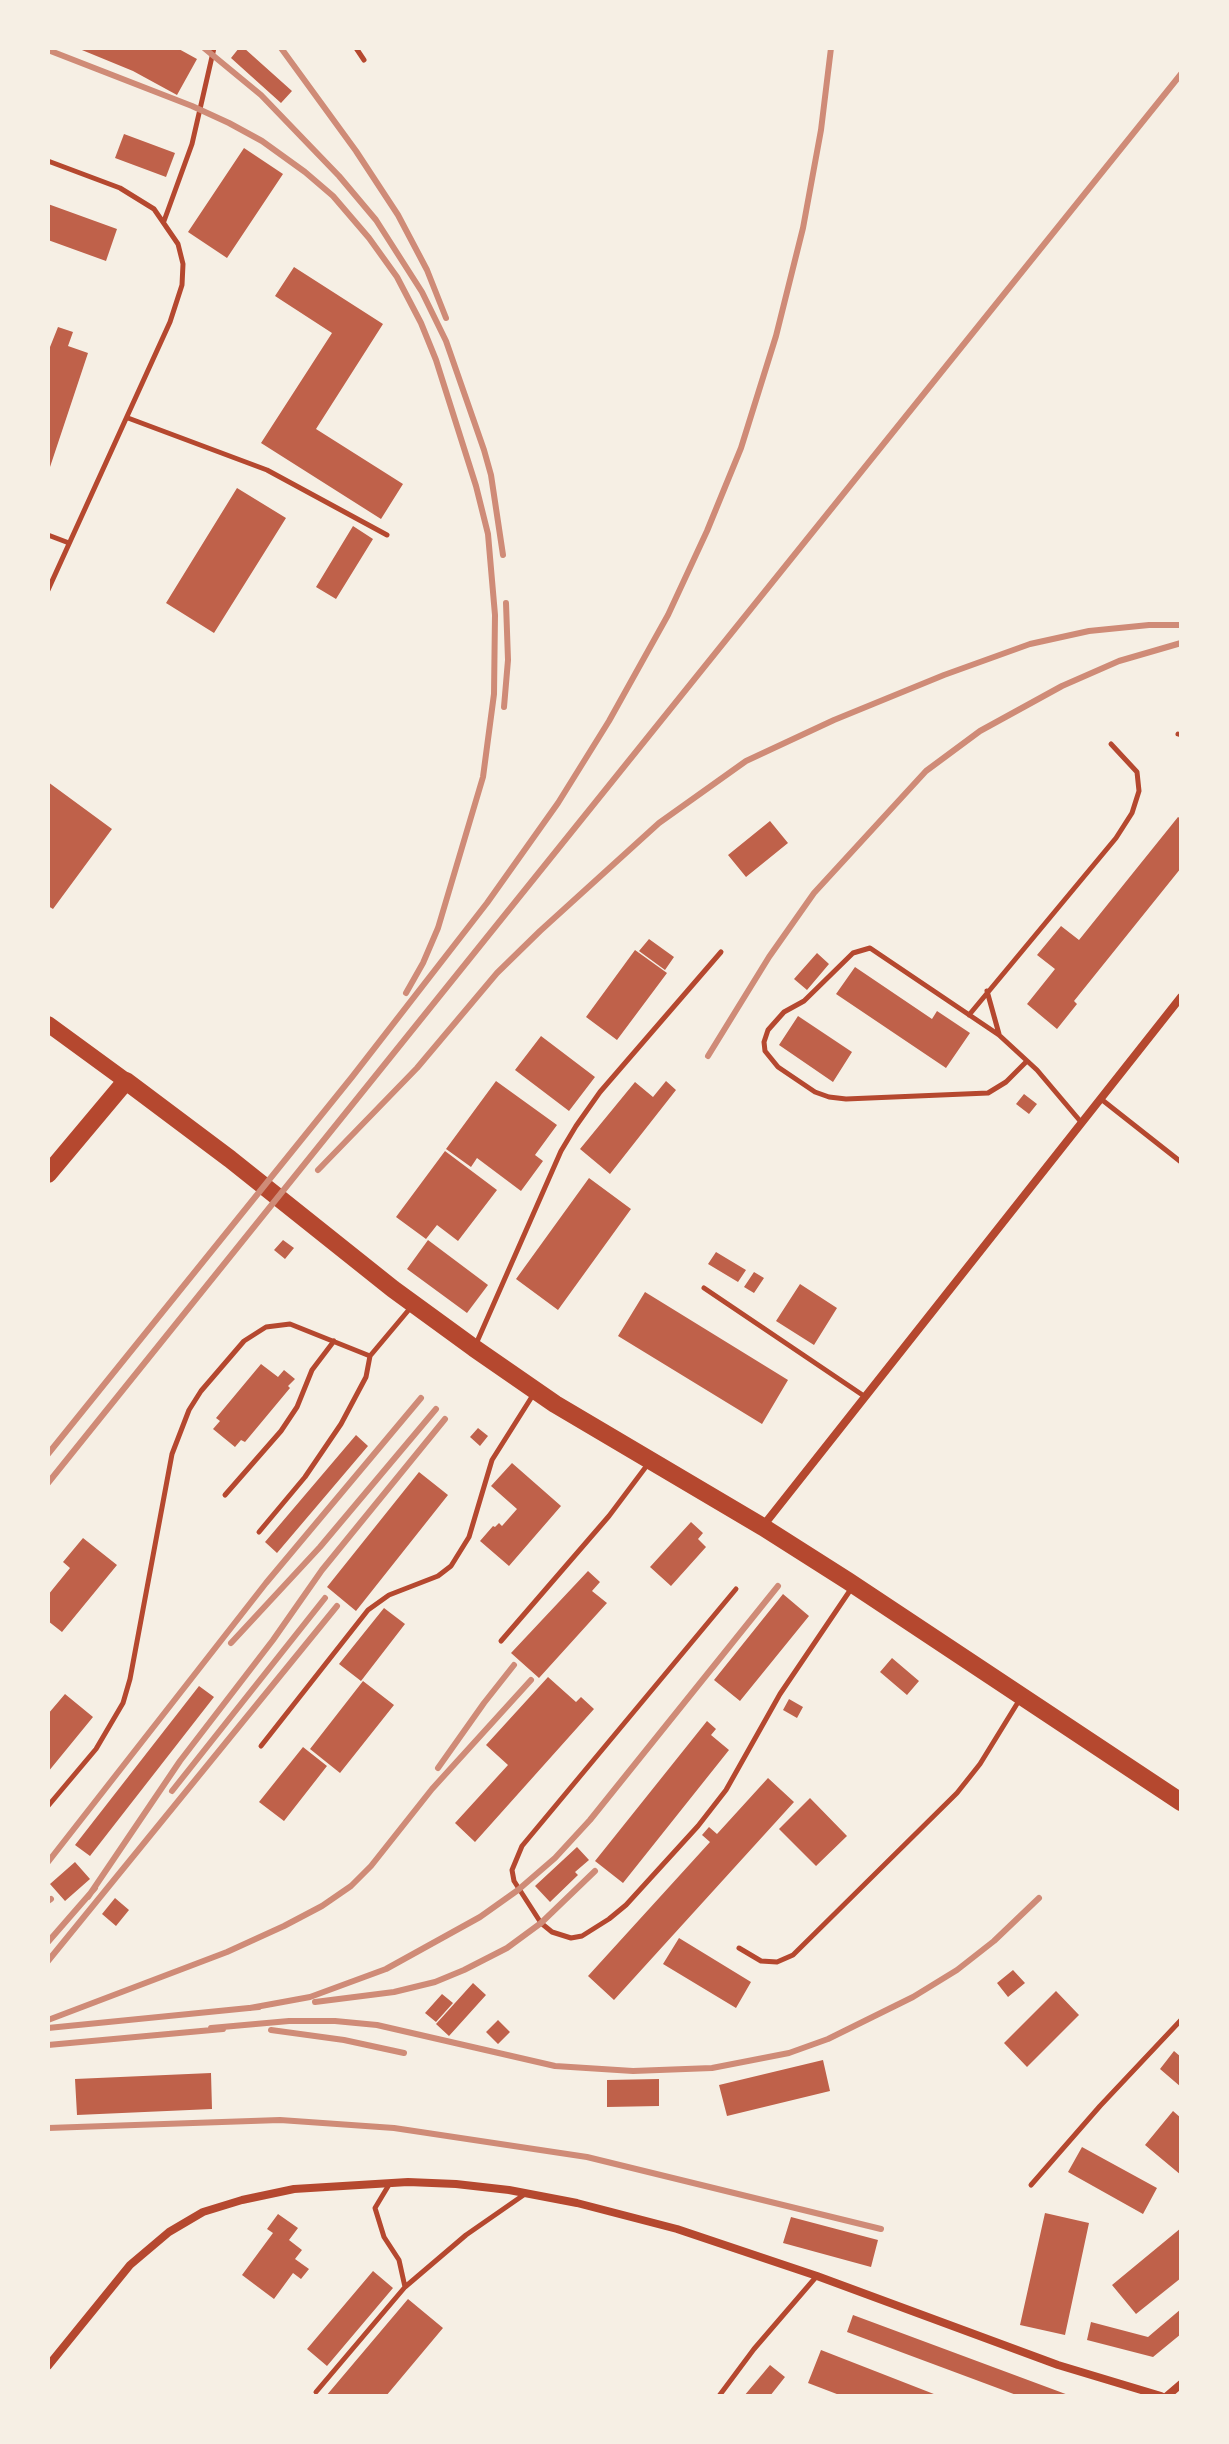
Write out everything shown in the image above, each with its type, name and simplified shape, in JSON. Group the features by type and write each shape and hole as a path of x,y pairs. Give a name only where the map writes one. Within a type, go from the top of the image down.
{"main road":[{"path":"48,1024 230,1159 414,1304 536,1391 763,1527 1181,1802"},
{"path":"48,1174 126,1081"}],"street":[{"path":"763,1527 1181,997"},
{"path":"48,2366 130,2265 169,2232 195,2216 217,2206 280,2191 390,2182 456,2184 526,2193 677,2229 817,2276 1058,2365 1161,2396"},
{"path":"1167,2396 1181,2384"}],"lane":[{"path":"164,222 195,133 214,48"},
{"path":"356,48 364,60"},
{"path":"48,161 128,192 154,209 164,222 183,264 182,285 170,322 48,590"},
{"path":"128,418 267,470 387,535"},
{"path":"48,535 69,543"},
{"path":"969,1015 1116,838 1132,813 1139,791 1137,772 1111,744"},
{"path":"1027,1061 1006,1082 988,1093 846,1099 815,1092 778,1067 765,1051 768,1030 775,1020 804,1001 853,953 870,948 999,1035 1027,1061 1082,1123"},
{"path":"474,1348 561,1151 576,1126 600,1092 721,952"},
{"path":"987,991 999,1035"},
{"path":"1101,1099 1181,1162"},
{"path":"704,1288 864,1396"},
{"path":"259,1532 323,1453 358,1395 370,1356 414,1304"},
{"path":"48,1806 96,1749 123,1703 172,1454 189,1410 229,1356 266,1327 290,1324 370,1356"},
{"path":"225,1495 281,1431 297,1407 312,1370 334,1341"},
{"path":"261,1746 368,1610 389,1595 438,1576 451,1566 469,1537 492,1460 536,1391"},
{"path":"501,1641 609,1516 651,1460"},
{"path":"736,1589 522,1846 512,1870 514,1881 541,1923 552,1932 571,1938 582,1936 609,1919 626,1905 698,1826 726,1790 780,1694 854,1585"},
{"path":"739,1948 761,1961 777,1962 793,1955 957,1793 980,1764 1022,1696"},
{"path":"1031,2185 1181,2020"},
{"path":"390,2182 375,2208 384,2237 399,2260 405,2287"},
{"path":"316,2392 405,2287 466,2235 526,2193"},
{"path":"719,2396 754,2349 817,2276"}],"building":[{"path":"77,48 177,48 197,59 177,95 133,71"},
{"path":"239,48 244,48 292,91 281,103 231,58"},
{"path":"124,134 175,153 166,177 115,158"},
{"path":"244,148 283,174 227,258 188,232"},
{"path":"48,204 117,229 106,261 48,240"},
{"path":"294,267 383,324 316,429 403,484 381,519 261,443 332,333 275,296"},
{"path":"58,327 73,332 68,346 88,353 49,470 48,352"},
{"path":"237,488 286,518 214,633 166,603"},
{"path":"353,526 373,539 336,599 316,587"},
{"path":"48,782 112,829 53,909 48,906"},
{"path":"1178,817 1181,819 1181,868 1074,1001 1077,1004 1057,1029 1027,1004 1055,969 1037,955 1061,926 1079,940"},
{"path":"770,821 788,843 746,877 728,855"},
{"path":"649,939 674,957 665,970 639,951"},
{"path":"635,950 667,973 617,1040 586,1017"},
{"path":"817,953 829,964 807,990 794,979"},
{"path":"855,967 932,1019 937,1011 970,1033 946,1068 836,994"},
{"path":"798,1016 852,1052 833,1082 779,1045"},
{"path":"541,1036 595,1077 569,1111 515,1070"},
{"path":"496,1081 557,1125 535,1155 543,1161 521,1191 477,1158 471,1167 446,1149"},
{"path":"666,1081 676,1090 610,1174 580,1149 635,1082 653,1097"},
{"path":"1024,1094 1037,1104 1029,1114 1016,1104"},
{"path":"445,1151 497,1190 458,1241 437,1225 426,1239 396,1217"},
{"path":"589,1178 631,1209 558,1310 516,1279"},
{"path":"283,1240 294,1248 285,1259 274,1250"},
{"path":"428,1240 488,1285 467,1313 407,1269"},
{"path":"716,1252 746,1270 738,1282 708,1264"},
{"path":"754,1272 764,1278 754,1293 744,1287"},
{"path":"800,1284 837,1308 814,1345 776,1321"},
{"path":"645,1292 788,1380 762,1424 618,1336"},
{"path":"261,1364 278,1377 284,1370 295,1379 245,1442 241,1440 235,1447 213,1429 220,1421 216,1418"},
{"path":"478,1428 488,1436 480,1446 470,1437"},
{"path":"356,1435 368,1446 277,1553 265,1542"},
{"path":"512,1463 561,1506 509,1566 480,1541 493,1526 499,1523 502,1526 517,1509 491,1486"},
{"path":"419,1472 448,1495 356,1611 327,1587"},
{"path":"691,1522 703,1533 698,1539 706,1547 671,1586 650,1567"},
{"path":"83,1538 117,1565 62,1632 48,1621 48,1595 70,1568 63,1562"},
{"path":"588,1571 600,1582 592,1591 607,1603 539,1678 511,1653"},
{"path":"783,1594 809,1616 740,1701 714,1680"},
{"path":"384,1608 405,1624 361,1681 339,1664"},
{"path":"892,1658 919,1681 907,1695 880,1672"},
{"path":"548,1677 576,1702 581,1697 594,1709 475,1842 455,1823 508,1765 486,1745"},
{"path":"363,1681 394,1705 340,1773 310,1749"},
{"path":"199,1686 214,1697 90,1856 75,1845"},
{"path":"65,1694 93,1717 48,1772 48,1714"},
{"path":"789,1699 803,1707 797,1718 783,1710"},
{"path":"707,1721 716,1729 711,1735 729,1750 623,1883 595,1861"},
{"path":"303,1747 327,1766 284,1821 259,1802"},
{"path":"768,1778 794,1802 614,2000 588,1976 710,1842 702,1835 709,1827 717,1834"},
{"path":"810,1798 847,1836 816,1866 779,1829"},
{"path":"577,1847 589,1860 550,1902 535,1886"},
{"path":"75,1862 90,1879 65,1901 50,1884"},
{"path":"115,1898 129,1910 116,1926 102,1914"},
{"path":"679,1938 751,1982 736,2008 663,1964"},
{"path":"1013,1970 1025,1983 1008,1997 997,1983"},
{"path":"473,1983 486,1995 449,2036 436,2024"},
{"path":"1056,1991 1079,2015 1027,2067 1004,2043"},
{"path":"442,1994 453,2003 436,2022 425,2013"},
{"path":"498,2020 510,2032 498,2044 486,2032"},
{"path":"1174,2051 1181,2057 1181,2087 1160,2069"},
{"path":"823,2060 830,2091 727,2116 719,2085"},
{"path":"211,2073 212,2109 77,2115 75,2079"},
{"path":"659,2079 659,2106 607,2107 607,2080"},
{"path":"1173,2111 1181,2118 1181,2175 1145,2145"},
{"path":"1082,2147 1157,2188 1143,2214 1068,2172"},
{"path":"1045,2213 1089,2223 1065,2335 1020,2325"},
{"path":"278,2214 298,2228 289,2240 302,2250 295,2259 309,2269 301,2279 293,2273 274,2299 242,2275 273,2233 267,2229"},
{"path":"791,2217 878,2240 871,2267 783,2243"},
{"path":"1181,2228 1181,2278 1136,2314 1112,2285"},
{"path":"373,2271 393,2288 327,2366 307,2349"},
{"path":"408,2299 443,2328 386,2396 326,2396"},
{"path":"1181,2309 1181,2334 1153,2357 1087,2340 1091,2322 1148,2337"},
{"path":"853,2315 1071,2396 1019,2396 847,2332"},
{"path":"821,2350 939,2396 842,2396 808,2383"},
{"path":"770,2365 785,2377 770,2396 744,2396"}],"railway":[{"path":"204,48 261,95 339,176 376,220 422,292 446,341 484,450 491,475 503,555"},
{"path":"281,48 398,215 427,270 446,318"},
{"path":"48,1454 352,1077 487,903 558,803 609,721 668,615 741,448 776,336 803,228 821,130 831,48"},
{"path":"48,50 229,123 262,141 305,172 333,196 397,277 436,360 488,534 495,615 494,694 483,777 438,928 406,993"},
{"path":"48,1483 1181,74"},
{"path":"504,707 508,660 506,603"},
{"path":"318,1170 417,1068 497,973 540,931 659,823 746,761 834,720 1030,644 1089,631 1181,625"},
{"path":"708,1056 769,957 814,893 926,771 980,731 1062,686 1119,661 1181,643"},
{"path":"48,1862 266,1583 421,1398"},
{"path":"231,1643 320,1547 436,1409"},
{"path":"88,1897 180,1761 273,1640 322,1570 445,1419"},
{"path":"250,2008 310,1997 386,1969 480,1917 518,1890 555,1858 590,1820 778,1586"},
{"path":"172,1791 325,1598"},
{"path":"48,1961 337,1606"},
{"path":"438,1768 514,1665"},
{"path":"48,2020 227,1952 322,1906 351,1886 371,1866 432,1789 531,1680"},
{"path":"315,2002 394,1992 435,1982 464,1970 507,1948 541,1923 595,1871"},
{"path":"48,1942 95,1888"},
{"path":"211,2028 289,2021 335,2021 377,2025 555,2066 633,2071 712,2068 789,2053 828,2039 913,1997 957,1970 994,1941 1039,1898"},
{"path":"48,2028 259,2007"},
{"path":"48,2045 223,2029"},
{"path":"271,2030 344,2040 404,2053"},
{"path":"48,2128 280,2120 394,2128 587,2157 881,2229"}]}
